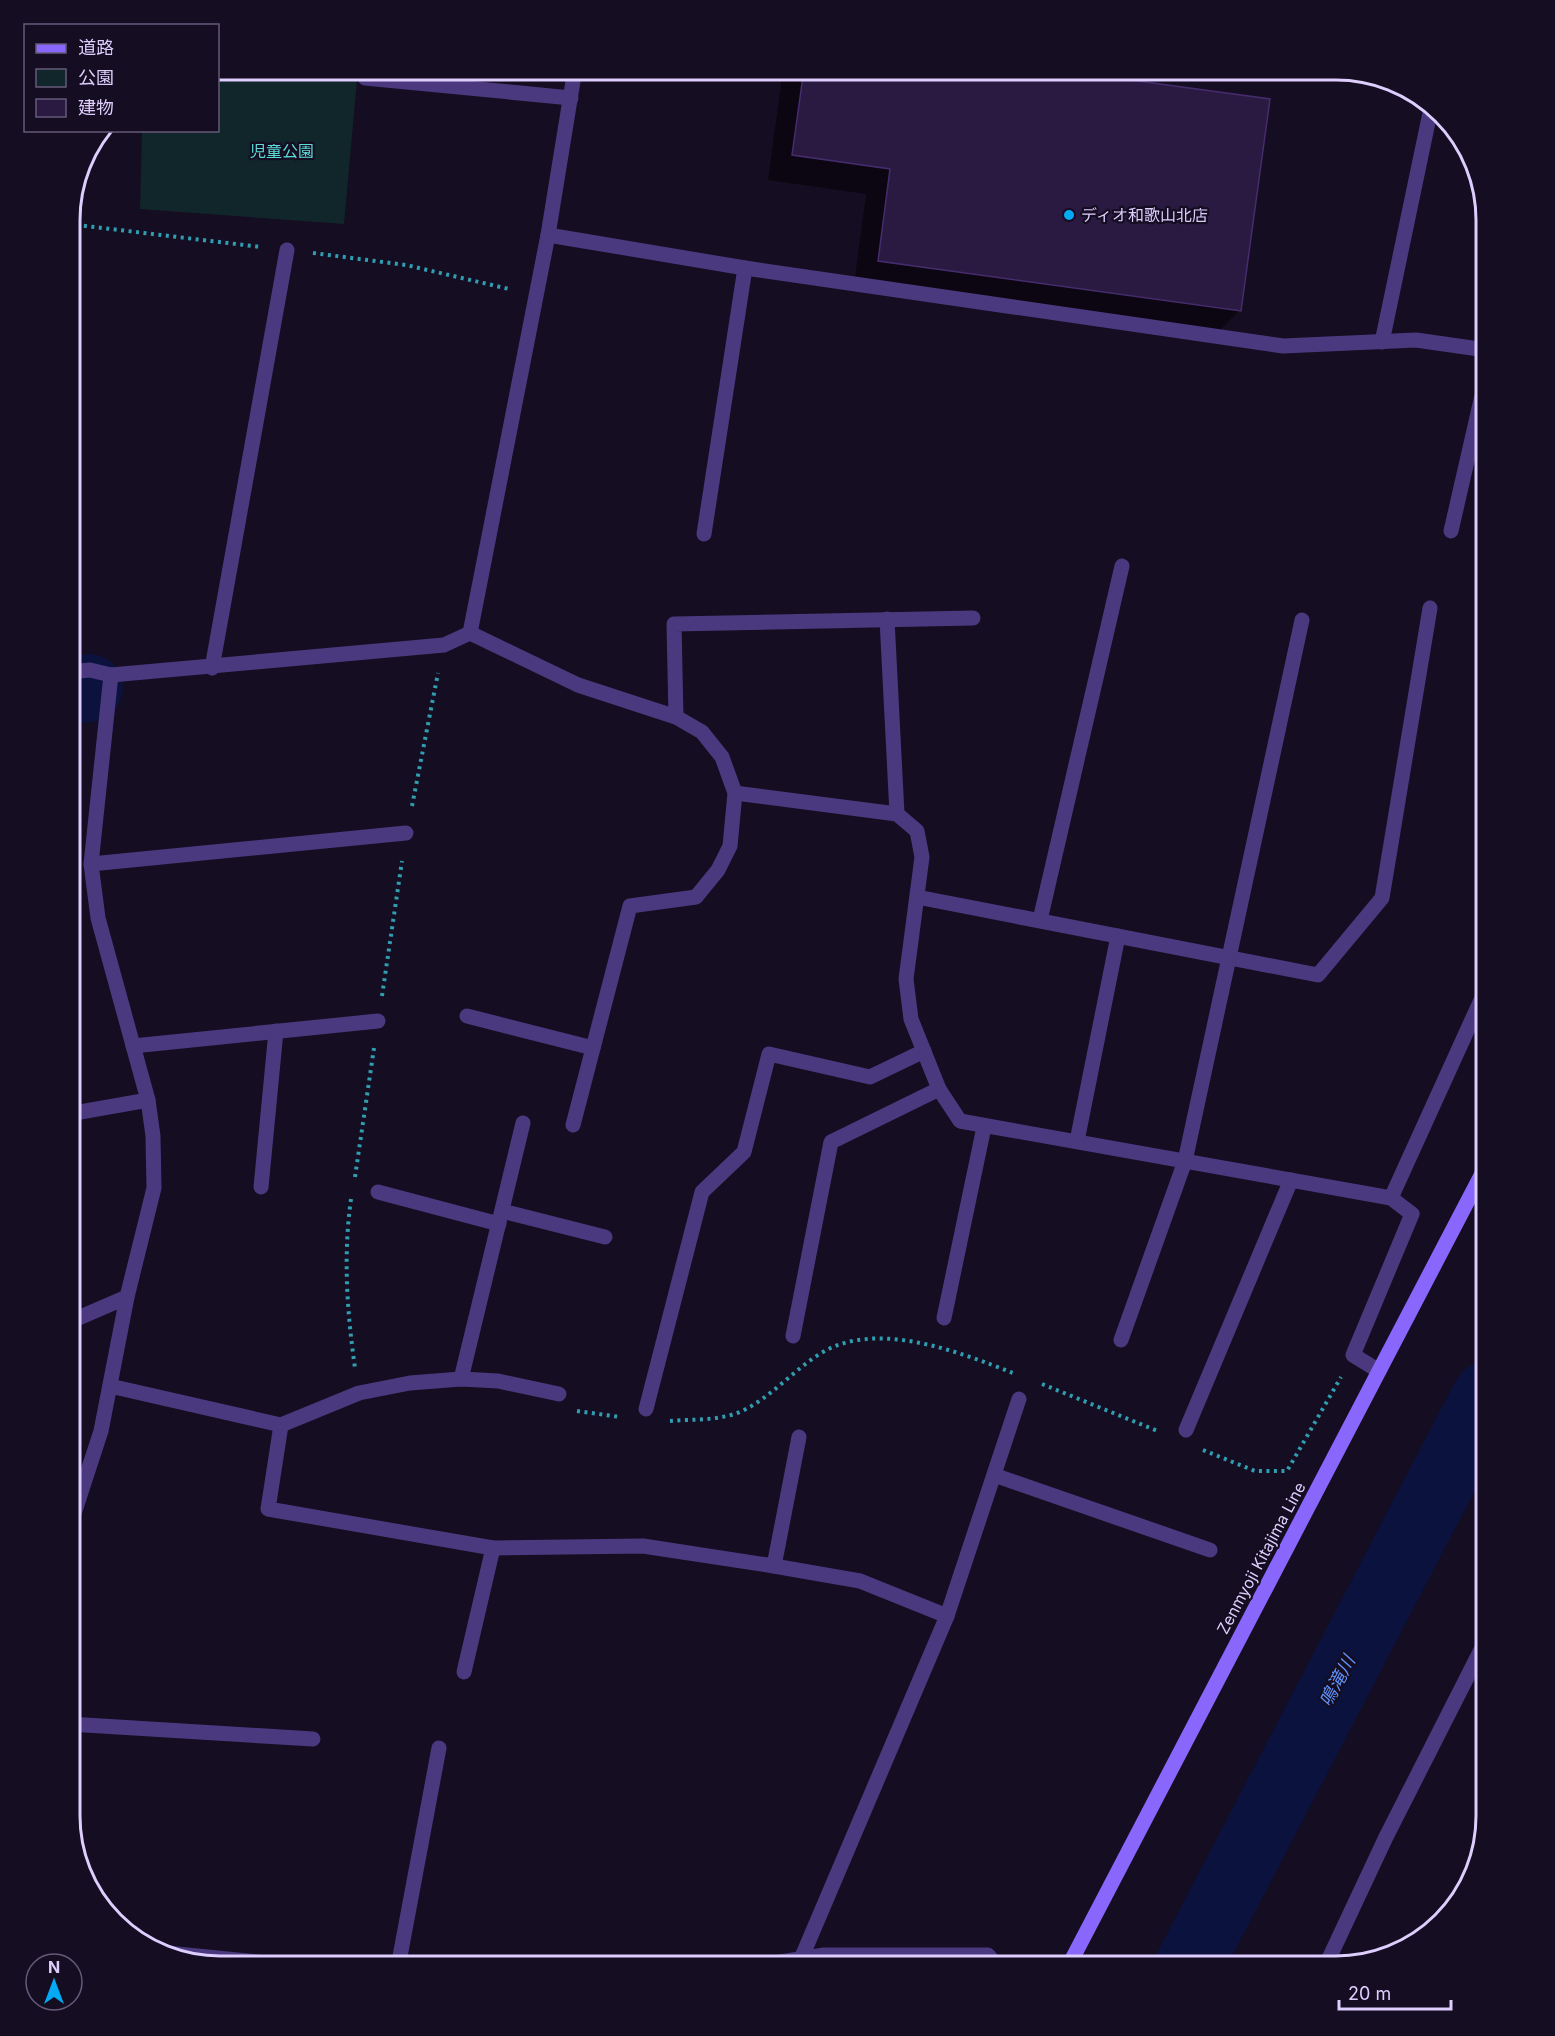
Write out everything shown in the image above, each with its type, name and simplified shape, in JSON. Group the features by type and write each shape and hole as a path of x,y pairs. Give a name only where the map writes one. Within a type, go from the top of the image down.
{"main road":[{"name":"Zenmyoji Kitajima Line","path":"1074,1956 1476,1185"}],"street":[{"path":"386,80 571,98"},
{"path":"470,633 548,235 573,80"},
{"path":"1382,342 1429,115"},
{"path":"548,235 745,268 1283,346 1416,340 1476,349"},
{"path":"212,668 287,250"},
{"path":"704,534 745,268"},
{"path":"1451,531 1476,422"},
{"path":"1040,920 1122,566"},
{"path":"917,897 1318,975 1382,898 1430,608"},
{"path":"676,717 674,624 973,618"},
{"path":"887,619 897,814"},
{"path":"1121,1340 1185,1161 1302,620"},
{"path":"80,671 90,670 111,675 212,668 444,645 470,633"},
{"path":"470,633 578,685 676,717 702,732 722,758 735,793 730,846 718,870 696,897 630,906 573,1125"},
{"path":"79,1498 101,1431 127,1298 154,1188 153,1136 148,1100 98,918 91,864 111,675"},
{"path":"735,793 897,814 917,831 922,857 906,979 911,1019 939,1089 960,1121 1391,1198 1412,1214 1353,1355 1379,1371"},
{"path":"91,864 406,833"},
{"path":"1077,1142 1118,936"},
{"path":"1391,1198 1476,1011"},
{"path":"467,1016 593,1047"},
{"path":"133,1046 378,1021"},
{"path":"261,1187 276,1031"},
{"path":"646,1409 702,1192 744,1152 769,1054 870,1077 924,1051"},
{"path":"793,1336 831,1142 939,1089"},
{"path":"79,1112 148,1100"},
{"path":"461,1379 523,1123"},
{"path":"944,1317 984,1127"},
{"path":"1186,1430 1291,1180"},
{"path":"378,1192 605,1237"},
{"path":"79,1318 127,1298"},
{"path":"110,1386 281,1425 359,1393 410,1383 461,1379 498,1381 559,1394"},
{"path":"802,1956 947,1616 1019,1399"},
{"path":"281,1425 268,1509 493,1548 643,1546 774,1566 860,1581 947,1616"},
{"path":"774,1566 799,1437"},
{"path":"994,1475 1210,1550"},
{"path":"464,1672 493,1548"},
{"path":"1330,1956 1386,1837 1476,1660"},
{"path":"79,1725 313,1739"},
{"path":"400,1956 439,1749"},
{"path":"818,1956 989,1956"}],"path":[{"path":"666,1421 714,1418 740,1412 757,1403 823,1352 848,1342 876,1339 929,1345 955,1351 1022,1376"},
{"path":"1199,1448 1254,1471 1287,1471 1353,1355"},
{"path":"1033,1380 1166,1434"},
{"path":"559,1394 566,1409 631,1418"}],"green space":[{"name":"児童公園","path":"219,80 357,80 344,224 140,209 142,132 219,132"}],"building":[{"name":"ディオ和歌山北店","path":"802,80 1131,80 1270,99 1241,311 878,261 890,169 792,155"}],"waterway":[{"path":"80,689 89,688"},
{"name":"鳴滝川","path":"1194,1956 1476,1415"}],"place":[{"name":"ディオ和歌山北店","path":"1069,215"}]}
